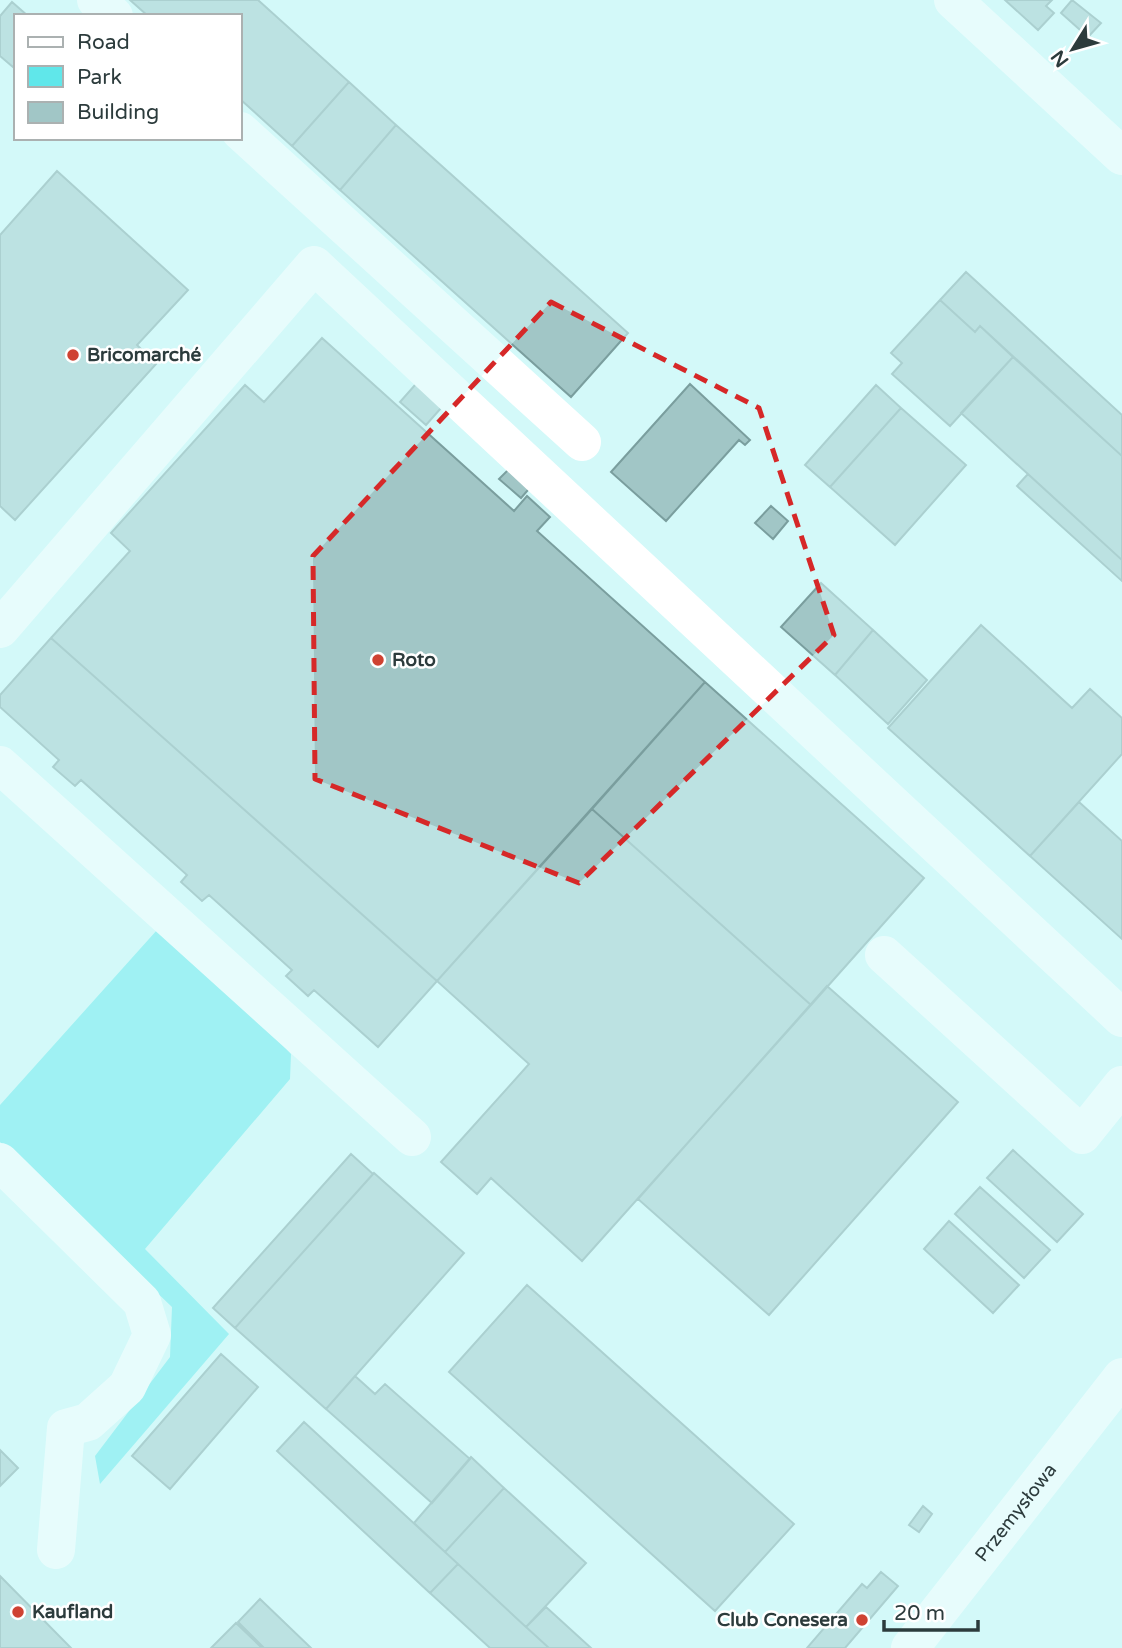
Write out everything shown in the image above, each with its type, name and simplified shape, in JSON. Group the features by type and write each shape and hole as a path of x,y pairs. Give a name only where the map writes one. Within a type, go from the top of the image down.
{"street":[{"path":"96,0 112,14"},
{"path":"953,0 1122,156"},
{"path":"242,133 582,443"},
{"path":"0,629 314,265 1122,1018"},
{"path":"0,765 412,1137"},
{"path":"884,955 1082,1135 1122,1085"},
{"path":"0,1162 142,1302 152,1335 127,1387 88,1423 66,1428 56,1550"},
{"name":"Przemysłowa","path":"910,1648 1122,1377"}],"highlighted area":[{"path":"551,302 759,408 834,635 579,883 315,779 313,556"}],"green space":[{"path":"157,930 252,1012 291,1054 290,1079 145,1249 229,1334 100,1484 95,1456 170,1357 172,1307 0,1142 0,1105"}],"building":[{"path":"130,0 258,0 349,82 292,146 242,101 242,14 146,14"},
{"path":"1005,0 1052,0 1046,6 1054,13 1038,30"},
{"path":"1072,0 1101,23 1088,37 1061,13"},
{"path":"12,2 26,14 14,14 13,67 0,56 0,16"},
{"path":"349,82 396,125 340,190 292,146"},
{"path":"396,125 628,333 571,397 340,190"},
{"name":"Bricomarché","path":"57,171 188,290 137,345 156,364 15,520 0,506 0,235"},
{"path":"966,272 1122,415 1122,456 980,326 975,332 940,300"},
{"path":"940,300 975,332 980,326 1013,357 950,426 892,374 902,363 891,353"},
{"name":"Roto","path":"322,338 514,511 527,496 550,517 537,531 705,682 437,981 51,638 130,551 111,533 245,385 264,402"},
{"path":"1013,357 1122,456 1122,560 961,413"},
{"path":"423,376 449,399 426,425 400,402"},
{"path":"690,384 750,440 745,445 739,440 666,521 611,472"},
{"path":"876,385 901,408 830,487 805,465"},
{"path":"901,408 966,465 895,545 830,487"},
{"path":"508,470 541,475 521,498 499,479"},
{"path":"1028,474 1122,560 1122,581 1017,486"},
{"path":"771,506 788,521 773,539 755,523"},
{"path":"821,583 873,630 835,675 781,627"},
{"path":"981,625 1072,708 1090,689 1122,718 1122,754 1030,856 888,728"},
{"path":"873,630 927,680 888,724 835,675"},
{"path":"51,638 437,981 378,1047 314,990 308,996 286,976 292,970 209,895 202,901 181,882 187,875 81,780 75,786 53,767 59,760 0,707 0,695"},
{"path":"705,682 924,878 811,1005 592,809"},
{"path":"1079,802 1122,841 1122,939 1030,856"},
{"path":"592,809 811,1005 582,1261 491,1178 477,1194 441,1162 529,1064 437,981"},
{"path":"827,986 958,1102 769,1315 638,1199"},
{"path":"1013,1150 1083,1214 1057,1242 987,1178"},
{"path":"351,1154 373,1174 235,1328 213,1308"},
{"path":"374,1173 464,1253 326,1409 235,1328"},
{"path":"980,1187 1050,1250 1024,1278 955,1214"},
{"path":"949,1221 1019,1285 993,1313 924,1249"},
{"path":"527,1285 794,1524 715,1611 449,1372"},
{"path":"221,1354 258,1387 170,1489 132,1456"},
{"path":"355,1376 375,1394 385,1384 470,1459 432,1503 326,1409"},
{"path":"304,1422 458,1564 430,1593 277,1451"},
{"path":"0,1450 18,1468 0,1486"},
{"path":"471,1457 504,1488 445,1552 414,1523"},
{"path":"504,1488 586,1563 526,1627 445,1552"},
{"path":"923,1506 932,1514 919,1532 909,1525"},
{"path":"458,1564 549,1648 490,1648 430,1593"},
{"path":"881,1572 898,1586 845,1648 807,1648 862,1584 867,1588"},
{"name":"Kaufland","path":"0,1576 71,1648 0,1648"},
{"path":"260,1599 311,1648 264,1648 238,1622"},
{"path":"546,1607 591,1648 549,1648 526,1627"},
{"path":"236,1623 262,1648 211,1648"}],"place":[{"name":"Bricomarché","path":"73,355"},
{"name":"Roto","path":"378,660"},
{"name":"Kaufland","path":"18,1612"},
{"name":"Club Conesera","path":"862,1620"}]}
